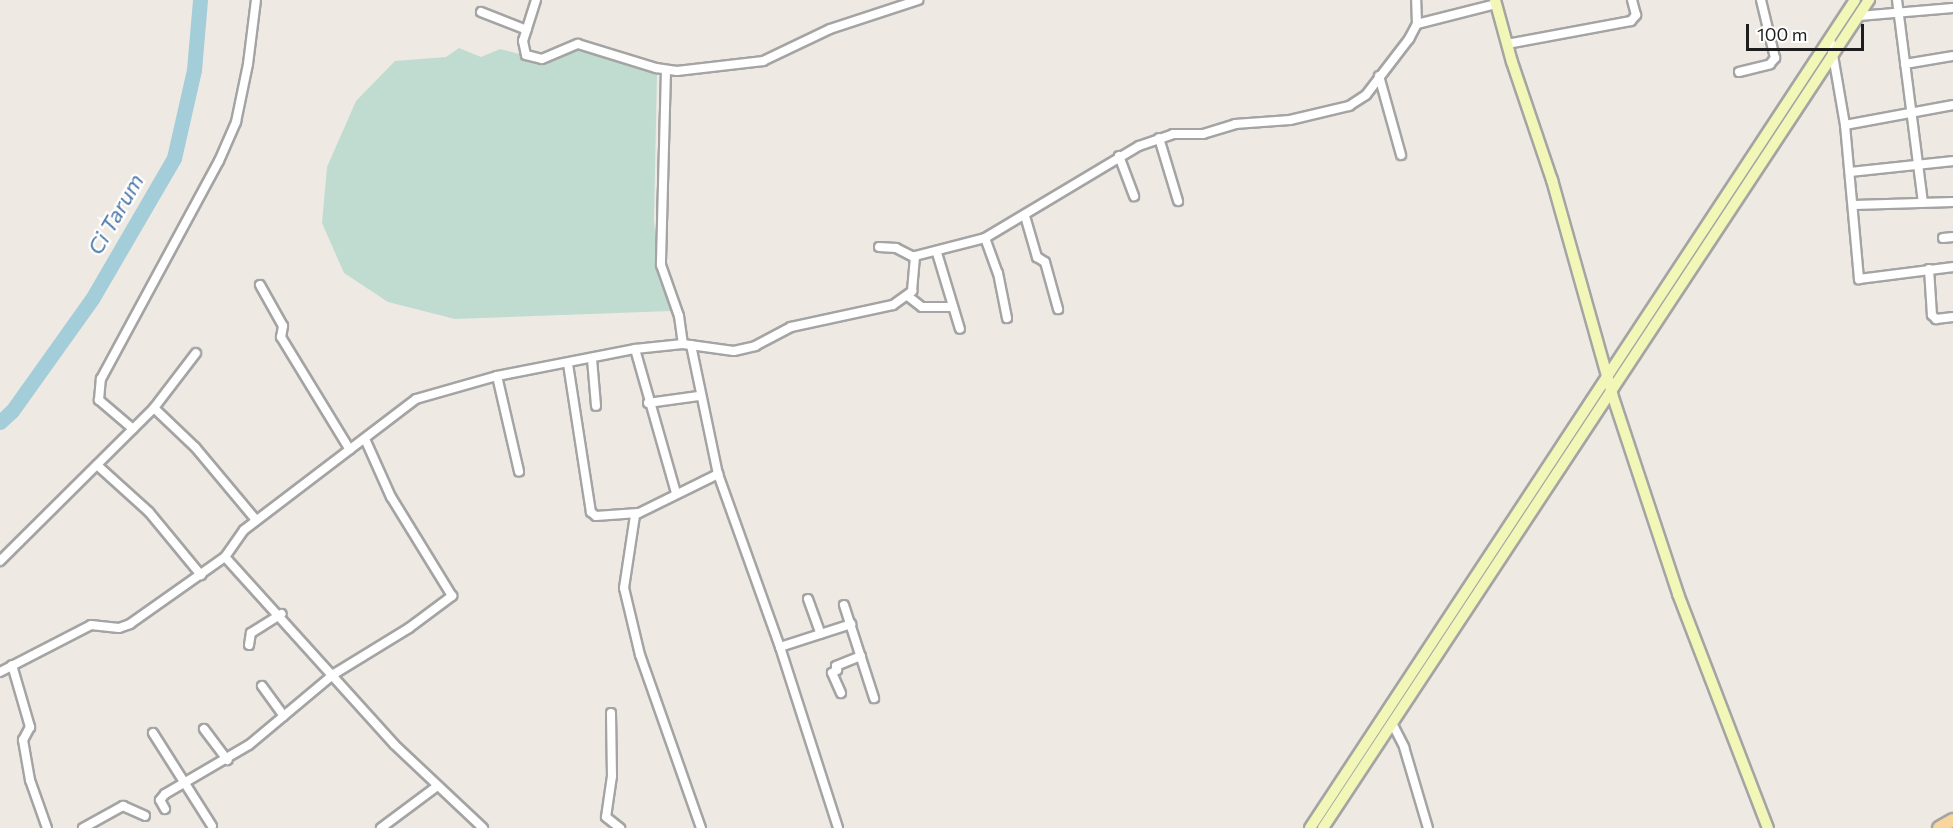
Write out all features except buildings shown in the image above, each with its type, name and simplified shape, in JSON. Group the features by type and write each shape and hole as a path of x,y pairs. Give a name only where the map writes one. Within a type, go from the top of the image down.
{"main road":[{"path":"1939,828 1953,820"}],"street":[{"path":"133,429 99,400 100,385 236,122 248,64 256,0"},
{"path":"536,0 523,49 537,59 578,44 666,70 752,64 830,29 918,0"},
{"path":"1416,0 1417,24"},
{"path":"1507,44 1631,21 1636,15 1632,0"},
{"path":"1739,72 1770,64 1775,58 1761,0"},
{"path":"1310,828 1609,378 1855,0"},
{"path":"1323,828 1612,394 1869,0"},
{"path":"1897,0 1923,202"},
{"path":"879,247 896,248 914,257 937,253 985,238 1026,216 1119,156 1159,138 1179,133 1203,134 1235,124 1326,114 1361,100 1417,24 1496,2 1507,44 1552,180 1612,394 1678,594 1768,828"},
{"path":"1859,16 1953,8"},
{"path":"481,12 528,30"},
{"path":"1830,38 1845,125 1859,279 1953,267"},
{"path":"1905,64 1953,56"},
{"path":"666,70 661,265 680,316 718,474 780,647 838,828"},
{"path":"1378,76 1401,154"},
{"path":"1845,125 1953,105"},
{"path":"1159,138 1178,201"},
{"path":"1119,156 1134,196"},
{"path":"1850,172 1918,166 1953,160"},
{"path":"1854,205 1953,202"},
{"path":"1026,216 1037,257 1045,262 1058,309"},
{"path":"1943,238 1953,237"},
{"path":"985,238 998,273 1007,318"},
{"path":"937,253 960,329"},
{"path":"0,672 91,625 119,628 130,624 201,575 225,556 238,536 256,520 416,399 497,376 568,364 635,349 687,345 741,350 791,327 886,307 909,297 913,286 914,257"},
{"path":"1929,269 1932,315 1936,319 1953,317"},
{"path":"260,285 283,326 281,337 350,450"},
{"path":"909,297 922,307 953,307"},
{"path":"635,349 648,403 676,493"},
{"path":"0,561 154,408 196,353"},
{"path":"592,359 596,406"},
{"path":"568,364 591,512 596,516 638,513 718,474"},
{"path":"497,376 519,471"},
{"path":"648,403 699,396"},
{"path":"154,408 195,447 256,520"},
{"path":"165,809 161,798 184,781 227,760 334,674 409,628 452,595 391,497 365,439"},
{"path":"97,465 149,512 201,575"},
{"path":"638,513 632,523 626,602 654,699 701,828"},
{"path":"225,556 281,614 436,787 483,828"},
{"path":"808,599 821,634"},
{"path":"844,605 874,698"},
{"path":"249,645 251,633 281,614"},
{"path":"780,647 850,624"},
{"path":"841,693 832,673 837,670 836,666 861,656"},
{"path":"12,665 30,727 22,740 30,780 47,828"},
{"path":"262,687 284,716"},
{"path":"611,713 612,776 607,819 620,828"},
{"path":"1392,723 1404,747 1428,828"},
{"path":"204,729 227,760"},
{"path":"153,733 212,826"},
{"path":"381,828 436,787"},
{"path":"83,828 123,806 145,816"}],"green space":[{"path":"578,44 657,74 654,218 658,276 671,311 455,319 388,302 344,273 322,223 327,167 356,101 395,61 446,57 459,48 481,57 500,49 531,57"}],"waterway":[{"name":"Ci Tarum","path":"0,422 12,411 92,299 174,158 194,70 200,0"}]}
